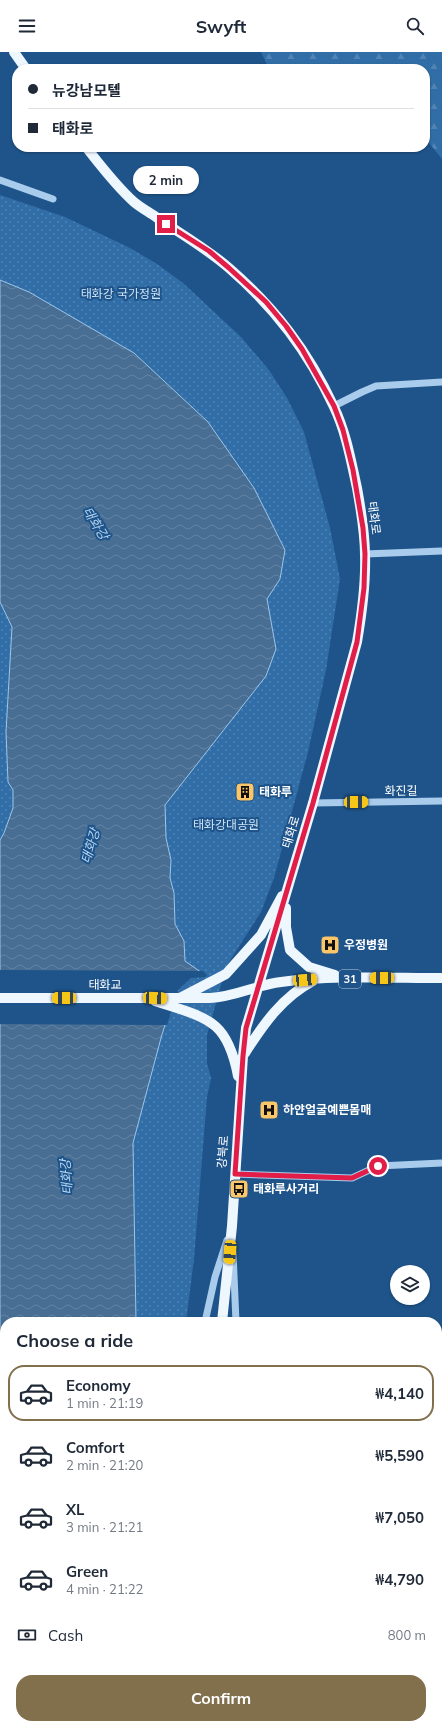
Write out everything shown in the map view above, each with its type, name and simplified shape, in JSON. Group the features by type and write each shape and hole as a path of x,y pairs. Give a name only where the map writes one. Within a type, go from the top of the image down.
{"main road":[{"path":"14,52 22,64"},
{"name":"태화로","path":"90,152 112,180 135,203 209,251 266,302 286,326 302,349 334,406 343,430 353,470 360,506 365,554 363,598 357,642 286,898 259,986"},
{"path":"178,998 226,974 256,940 290,882"},
{"path":"286,898 286,927 290,950 309,967 328,974 359,978"},
{"name":"31","path":"259,986 281,982 317,979 442,978"},
{"path":"243,1056 261,1027 274,1012 290,996 317,979"},
{"name":"태화교","path":"0,998 210,998 226,997 259,986"},
{"name":"강북로","path":"223,1317 232,1226 240,1088 246,1028 259,986"},
{"path":"144,998 196,1015 210,1021 220,1029 227,1039 234,1060 240,1088"}],"street":[{"path":"0,180 53,199"},
{"path":"334,406 376,386 442,382"},
{"path":"365,554 442,551"},
{"name":"화진길","path":"313,803 442,801"},
{"path":"235,1174 352,1178 378,1166 442,1163"},
{"path":"206,1317 216,1277 232,1226"},
{"path":"232,1226 236,1317"}],"green space":[{"path":"261,52 442,52 442,159 430,144 430,64 267,64"},
{"path":"0,195 65,217 130,248 157,264 183,283 241,337 269,370 287,398 304,432 330,528 340,579 326,670 308,752 274,878 261,912 226,967 207,1035 207,1063 211,1078 207,1097 194,1259 187,1317 136,1317 133,1143 161,1038 185,961 184,941 175,924 174,893 170,878 171,860 166,838 165,805 266,676 276,649 267,599 280,579 285,550 254,488 208,422 134,353 29,292 0,280"},
{"path":"0,602 12,627 6,732 8,782 13,790 13,808 0,840"}],"water":[{"name":"태화강","path":"0,280 29,292 134,353 208,422 254,488 285,550 280,579 267,599 276,649 266,676 165,805 166,838 171,860 170,878 174,893 175,924 184,941 185,961 205,975 190,976 176,989 161,1038 133,1143 136,1317 0,1317 0,840 13,808 13,790 8,782 6,732 12,627 0,602"}],"pier":[{"path":"0,970 203,971 207,975 206,977 191,978 178,990 167,1025 0,1024"}],"place":[{"name":"태화루","path":"245,792"},
{"name":"우정병원","path":"330,945"},
{"name":"하얀얼굴예쁜몸매","path":"269,1110"},
{"name":"태화루사거리","path":"239,1189"}],"route":[{"path":"166,224 209,251 266,302 286,326 302,349 334,406 343,430 360,506 365,554 363,598 357,642 313,803 298,849 286,898 246,1028 235,1174 352,1178 378,1166"}],"park label":[{"name":"태화강 국가정원","path":"121,294"},
{"name":"태화강대공원","path":"226,825"}]}
